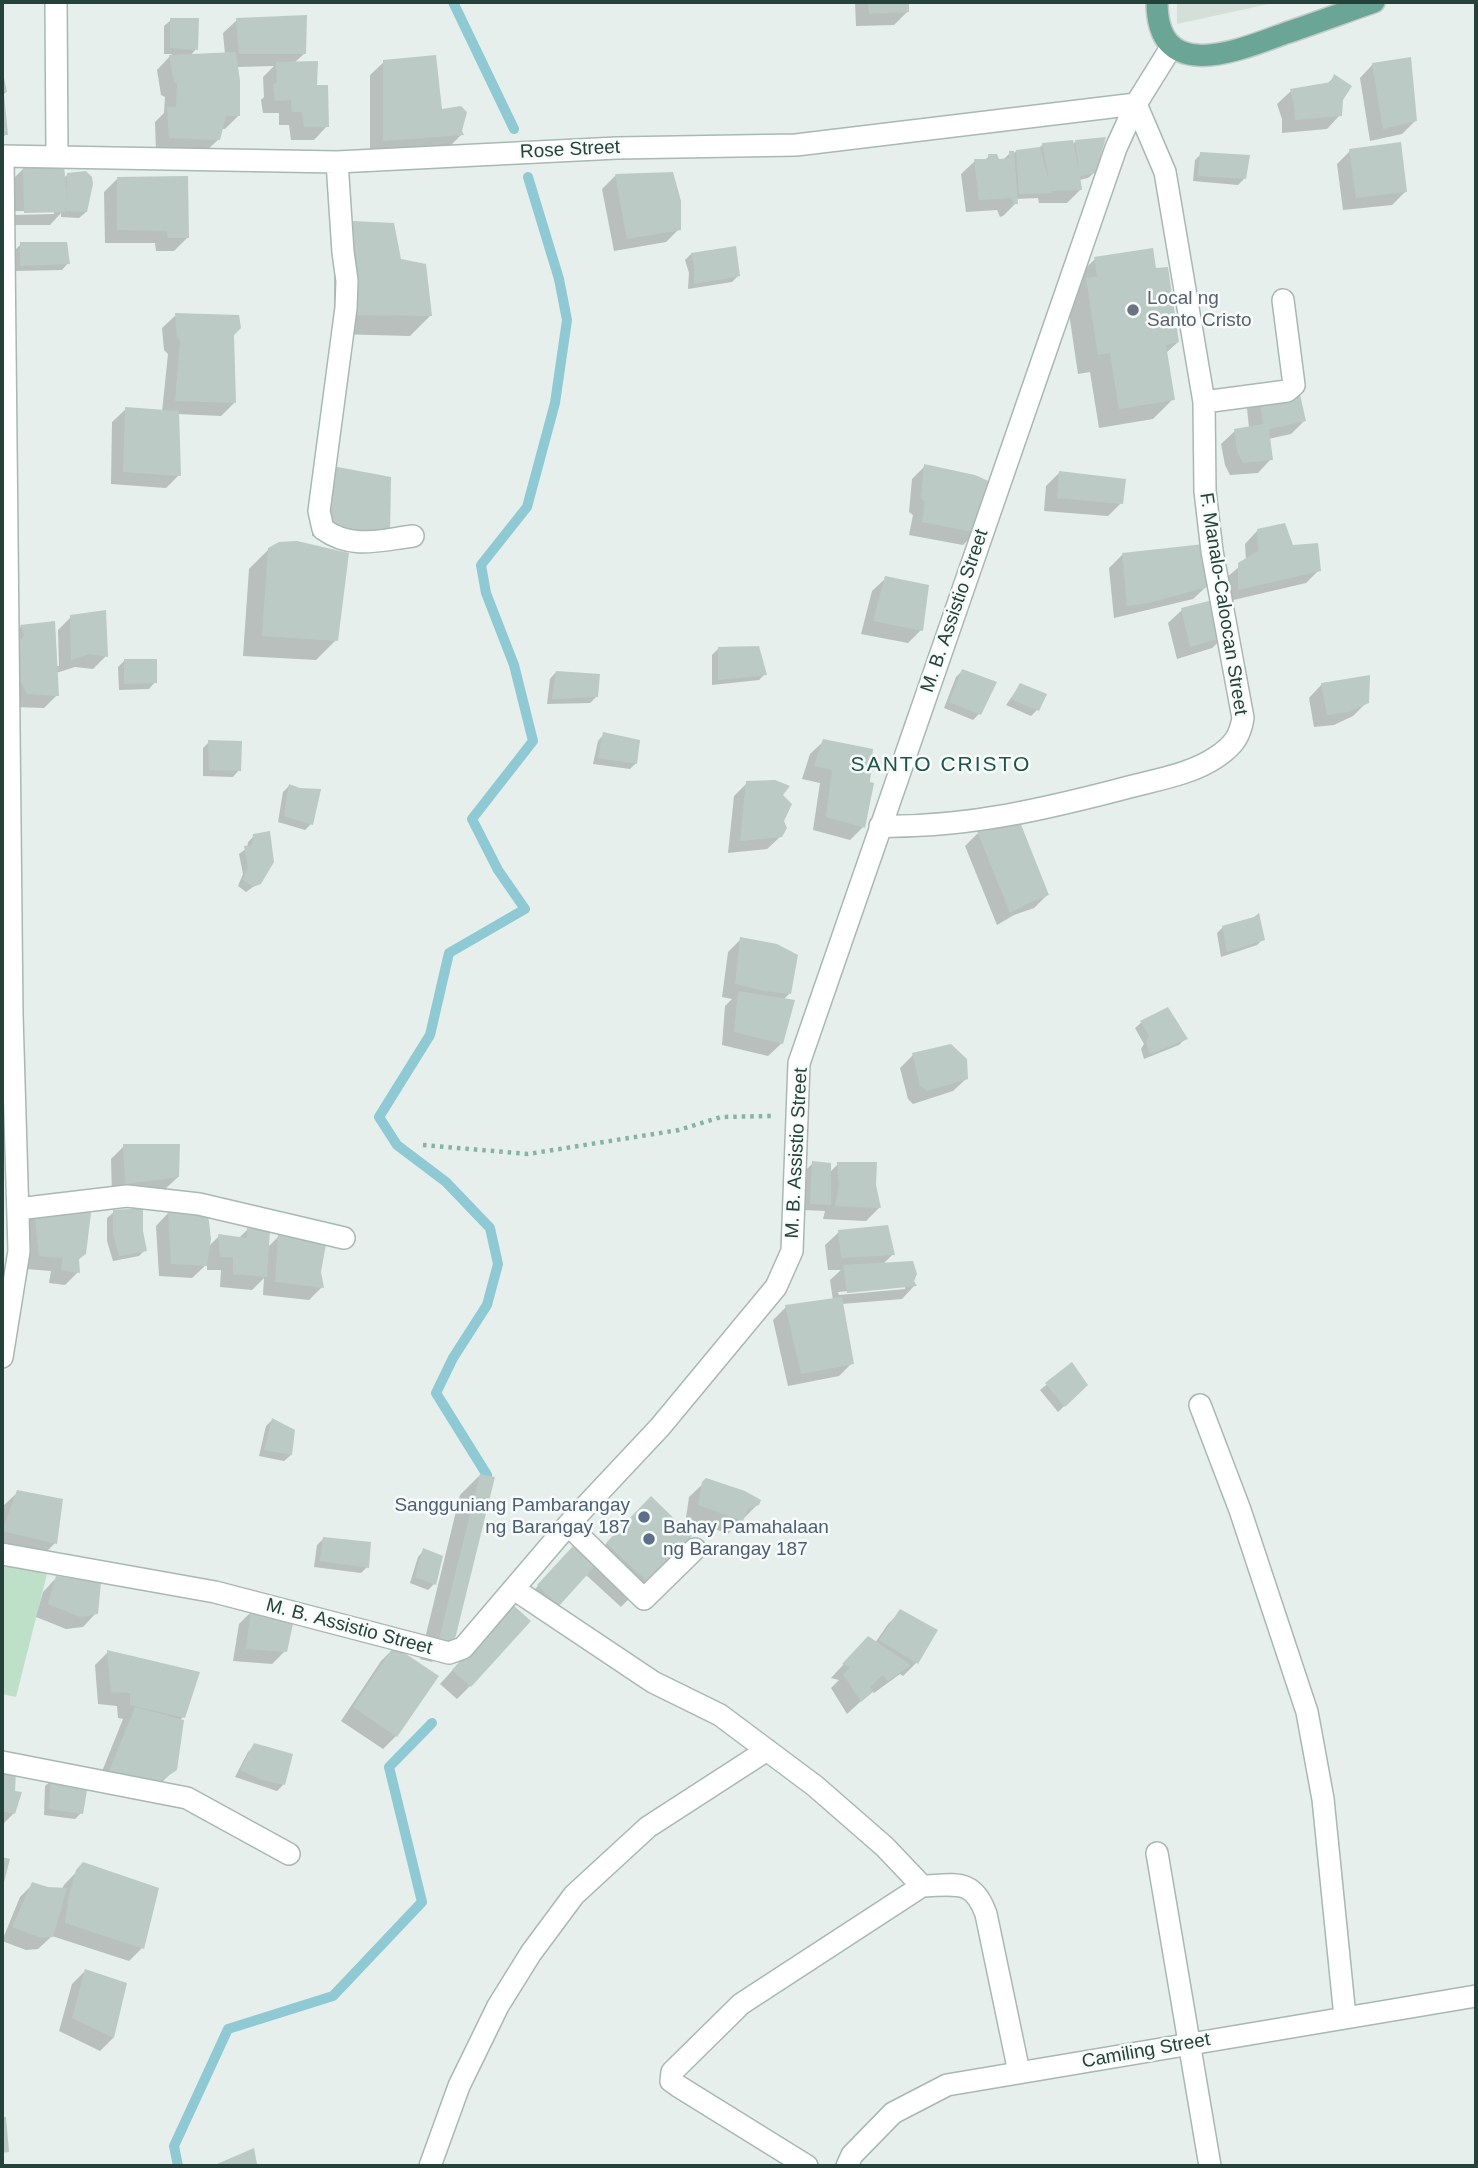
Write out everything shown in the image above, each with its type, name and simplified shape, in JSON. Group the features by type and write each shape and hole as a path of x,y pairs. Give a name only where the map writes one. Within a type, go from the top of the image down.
{"main road":[{"path":"1157,2 1161,32 1172,46 1192,55 1221,55 1374,2"}],"street":[{"path":"56,2 57,155"},
{"name":"M. B. Assistio Street","path":"2,1554 215,1592 449,1653 463,1648 568,1525 660,1427 776,1287 792,1251 799,1063 1116,148 1136,104 1172,46"},
{"name":"Rose Street","path":"3,156 337,162 617,148 796,145 1136,104"},
{"name":"F. Manalo-Caloocan Street","path":"880,826 922,827 983,820 1060,805 1181,774 1218,757 1240,736 1243,718 1212,551 1205,491 1204,402 1165,172 1136,104"},
{"path":"2,1357 19,1251 7,1015 3,156"},
{"path":"337,162 347,281 346,308 319,511 323,529 334,537 352,543 413,536"},
{"path":"1204,402 1287,391 1294,385 1283,300"},
{"path":"18,1209 127,1196 199,1204 344,1238"},
{"path":"1200,1405 1240,1510 1307,1712 1323,1800 1345,2017"},
{"path":"568,1525 644,1599 695,1549"},
{"path":"514,1589 653,1682 720,1715 845,1812 885,1847 922,1886"},
{"path":"430,2166 459,2086 498,2006 531,1953 574,1895 648,1826 767,1750"},
{"path":"2,1762 187,1798 289,1854"},
{"path":"1157,1853 1210,2166"},
{"path":"807,2166 678,2086 671,2081 672,2072 741,2004 922,1886 969,1887 980,1896 1019,2072"},
{"name":"Camiling Street","path":"847,2166 852,2155 893,2113 947,2084 1476,1996"}],"path":[{"path":"423,1145 528,1154 679,1130 721,1117 798,1116"}],"shaded area":[{"path":"1177,2 1278,2 1177,24"}],"green space":[{"path":"2,1564 47,1574 16,1697 2,1694"}],"building":[{"path":"868,2 909,2 909,12 869,14"},
{"path":"307,15 306,54 239,54 236,18"},
{"path":"170,18 199,18 198,50 170,48"},
{"path":"236,52 240,81 240,116 226,116 220,140 169,138 167,107 176,107 177,84 174,82 169,55"},
{"path":"436,55 442,109 461,106 467,112 462,131 464,135 383,141 383,60"},
{"path":"1411,57 1417,121 1383,129 1372,63"},
{"path":"318,61 317,85 328,85 329,127 304,127 302,112 292,112 291,100 275,101 273,85 277,82 276,62"},
{"path":"3,73 7,92 2,92"},
{"path":"1334,74 1352,86 1343,100 1342,116 1295,120 1290,89 1331,82"},
{"path":"4,94 8,135 2,135"},
{"path":"1106,137 1096,173 1080,176 1082,190 1051,191 1042,143 1073,140 1079,172 1075,140"},
{"path":"1401,142 1407,192 1356,198 1349,149"},
{"path":"1040,147 1052,193 1019,194 1016,150"},
{"path":"1009,151 1014,151 1018,204 1014,204 1011,198 979,200 974,159 988,159 988,154 997,154 999,159 1009,158"},
{"path":"1200,152 1250,155 1246,179 1198,176"},
{"path":"23,166 64,166 67,197 65,212 24,213"},
{"path":"86,171 92,177 93,184 87,212 66,211 67,173"},
{"path":"673,172 681,201 681,230 627,239 615,174"},
{"path":"188,176 189,238 168,238 167,231 117,230 117,177"},
{"path":"353,221 394,223 401,259 426,264 432,316 353,315"},
{"path":"20,242 67,242 70,264 20,266"},
{"path":"736,246 740,276 694,284 691,253"},
{"name":"Local ng Santo Cristo","path":"1153,248 1156,268 1168,267 1179,342 1166,345 1175,400 1119,409 1110,353 1098,355 1086,278 1097,277 1094,257"},
{"path":"175,313 239,315 241,328 234,335 236,403 175,401 180,340 177,337"},
{"path":"1298,386 1306,421 1269,429 1273,460 1243,463 1237,451 1234,429 1263,424 1259,393"},
{"path":"125,407 179,411 181,476 123,472"},
{"path":"924,464 975,475 995,484 978,533 922,522 925,502 921,498"},
{"path":"327,465 391,477 390,536 324,523"},
{"path":"1059,471 1126,479 1123,504 1057,498"},
{"path":"1285,523 1293,545 1318,543 1321,571 1238,590 1238,563 1258,551 1257,529"},
{"path":"297,541 349,553 338,641 262,636 268,548 279,542"},
{"path":"1204,544 1208,587 1127,606 1122,553"},
{"path":"885,576 929,585 923,631 873,621"},
{"path":"1221,598 1228,636 1190,647 1181,608"},
{"path":"106,610 108,657 89,654 71,660 70,615"},
{"path":"55,621 59,696 27,694 16,672 16,634 22,639 24,635 20,625"},
{"path":"759,646 767,675 718,680 718,647"},
{"path":"124,659 157,659 157,683 124,684"},
{"path":"962,669 997,682 981,715 949,702"},
{"path":"556,671 600,674 598,697 552,699"},
{"path":"1370,675 1369,703 1349,712 1327,715 1321,683"},
{"path":"1020,683 1047,694 1039,711 1011,699"},
{"path":"603,732 640,740 637,764 598,758"},
{"path":"823,739 873,749 870,782 874,783 865,828 826,817 832,770 814,766"},
{"path":"208,740 242,741 241,771 209,770"},
{"path":"775,780 790,786 783,795 792,804 784,821 787,828 782,837 740,841 746,781"},
{"path":"289,784 300,788 321,789 313,825 284,816"},
{"path":"1020,822 1049,895 1010,913 977,831"},
{"path":"270,831 274,862 261,884 253,887 243,880 248,867 244,846 252,845 253,834"},
{"path":"1259,913 1265,940 1227,952 1222,926 1254,917"},
{"path":"740,937 777,944 798,955 791,994 735,984"},
{"path":"738,991 795,1000 783,1044 734,1032"},
{"path":"1168,1007 1188,1039 1150,1054 1146,1042 1149,1036 1140,1021"},
{"path":"951,1044 967,1059 968,1079 927,1091 920,1086 912,1053"},
{"path":"123,1144 180,1144 179,1177 125,1184"},
{"path":"812,1161 831,1163 831,1205 810,1204"},
{"path":"837,1162 877,1162 876,1185 881,1208 835,1206 839,1186"},
{"path":"79,1208 91,1213 86,1254 79,1259 80,1273 61,1270 63,1258 39,1256 34,1209"},
{"path":"143,1208 143,1231 147,1251 119,1256 113,1234 113,1210"},
{"path":"168,1211 208,1214 211,1239 207,1266 171,1264"},
{"path":"888,1225 895,1255 841,1258 838,1230"},
{"path":"247,1228 270,1231 267,1277 233,1274 233,1257 220,1257 218,1234 247,1238"},
{"path":"278,1234 326,1244 321,1272 324,1288 275,1282"},
{"path":"913,1261 917,1274 914,1281 917,1286 847,1293 843,1265"},
{"path":"842,1297 854,1364 801,1374 785,1305"},
{"path":"1072,1362 1088,1385 1065,1407 1045,1383"},
{"path":"272,1418 295,1430 292,1455 264,1450"},
{"path":"480,1474 495,1477 454,1643 439,1639"},
{"path":"706,1478 745,1491 761,1500 759,1505 748,1509 743,1521 698,1505 702,1482"},
{"path":"17,1490 63,1499 57,1544 2,1531"},
{"name":"Bahay Pamahalaan ng Barangay 187","path":"651,1496 692,1536 648,1582 606,1543"},
{"path":"323,1537 371,1542 369,1568 320,1561"},
{"path":"574,1545 596,1565 559,1606 537,1585"},
{"path":"423,1548 443,1556 436,1585 415,1577"},
{"path":"56,1576 101,1582 98,1614 80,1617 48,1604"},
{"path":"512,1604 531,1621 471,1687 452,1670"},
{"path":"251,1609 294,1619 287,1652 246,1649"},
{"path":"900,1609 938,1630 918,1664 879,1640"},
{"path":"868,1636 911,1665 888,1681 883,1675 870,1687 873,1692 861,1702 843,1674 850,1667 842,1664"},
{"path":"394,1646 439,1676 397,1737 353,1707"},
{"path":"107,1650 200,1672 185,1718 130,1705 130,1693 111,1692"},
{"path":"135,1707 184,1720 177,1770 156,1784 109,1771"},
{"path":"254,1743 293,1754 285,1785 262,1780 240,1770"},
{"path":"2,1768 16,1771 15,1791 22,1792 15,1814 2,1811"},
{"path":"51,1778 88,1785 83,1814 49,1809"},
{"path":"2,1857 10,1859 3,1886 2,1886"},
{"path":"83,1862 159,1888 144,1949 65,1923 76,1870"},
{"path":"32,1882 48,1887 67,1888 53,1937 41,1938 12,1927"},
{"path":"85,1969 127,1983 114,2038 72,2018"},
{"path":"2,2117 6,2117 9,2152 2,2153"},
{"path":"254,2148 257,2164 253,2166 217,2164"}],"waterway":[{"path":"453,2 514,129"},
{"path":"487,1475 436,1393 453,1358 487,1305 498,1264 490,1228 446,1182 397,1145 379,1117 430,1035 449,953 525,909 498,870 472,819 533,741 514,665 486,593 481,565 527,507 555,403 567,320 559,279 528,177"},
{"path":"178,2166 174,2146 228,2029 333,1996 422,1902 389,1767 432,1723"}],"place":[{"name":"Local ng Santo Cristo","path":"1133,310"},
{"name":"Sangguniang Pambarangay ng Barangay 187","path":"644,1517"},
{"name":"Bahay Pamahalaan ng Barangay 187","path":"649,1539"}],"district":[{"name":"SANTO CRISTO","path":"941,765"}]}
